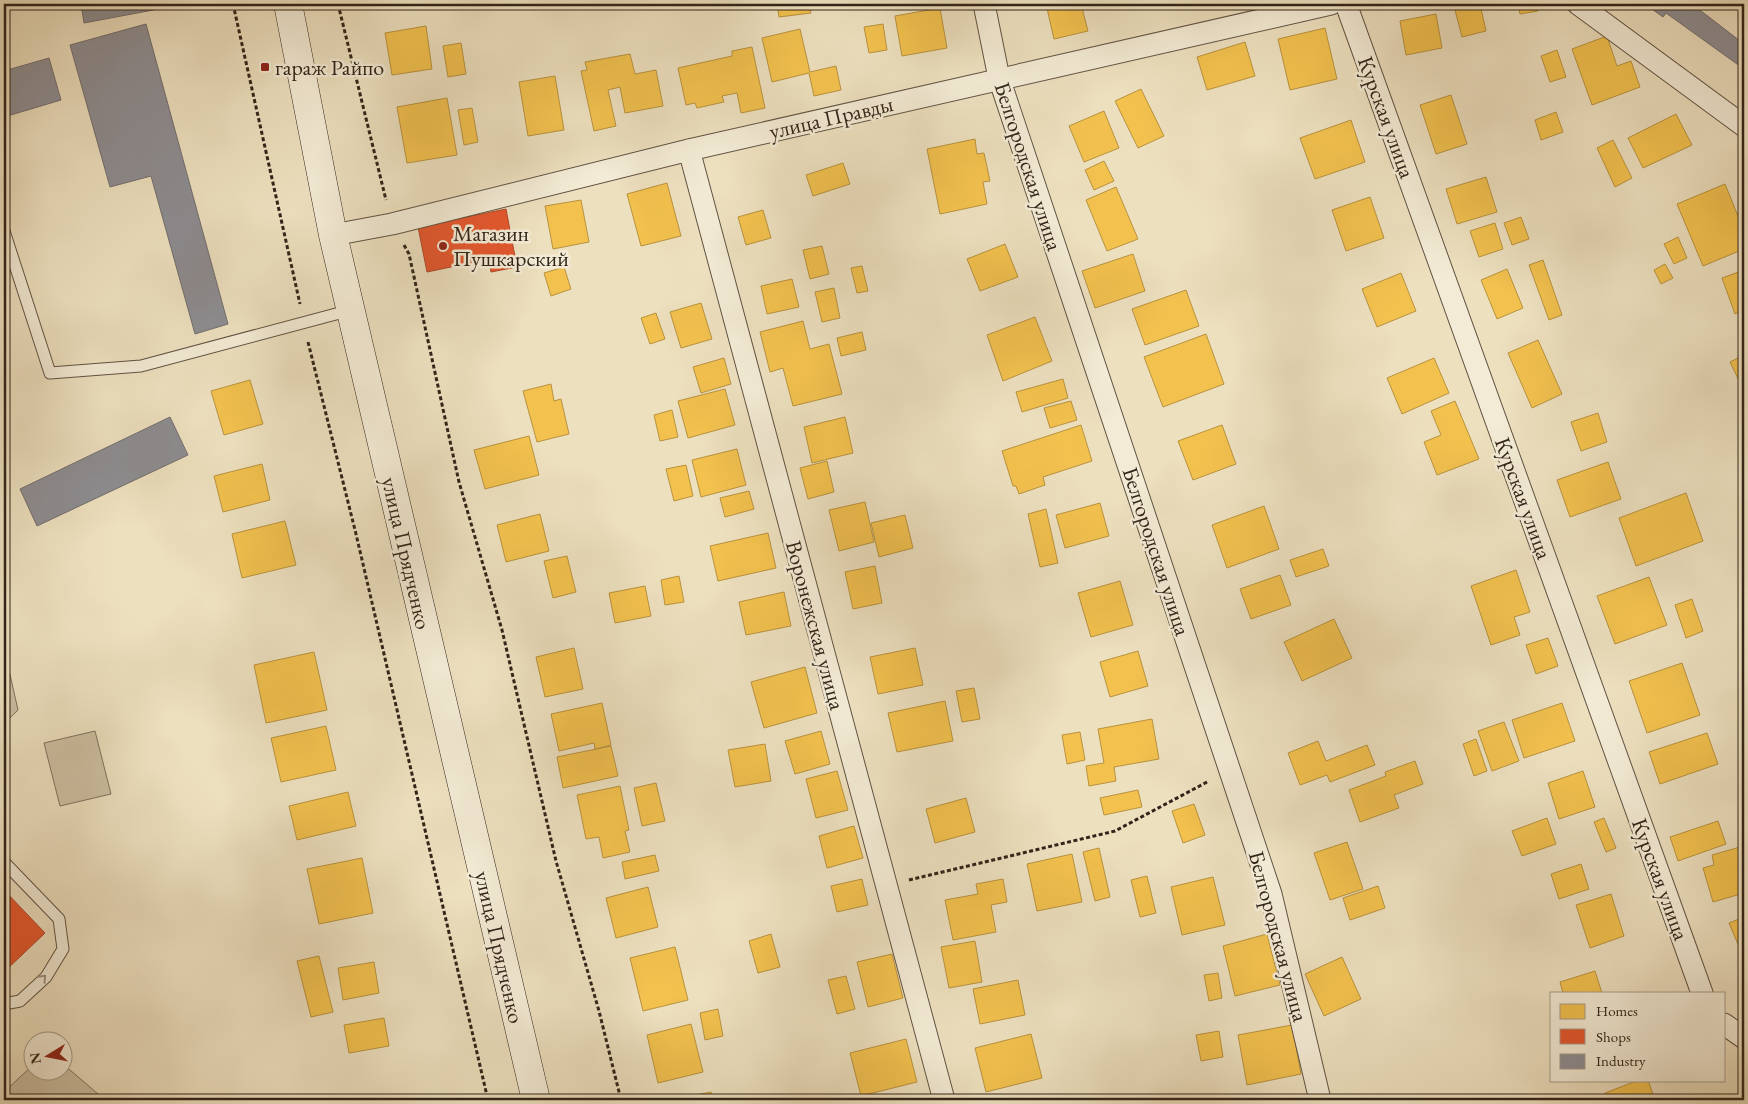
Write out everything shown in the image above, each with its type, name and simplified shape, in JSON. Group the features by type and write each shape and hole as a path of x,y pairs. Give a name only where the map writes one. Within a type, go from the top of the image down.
{"main road":[{"name":"улица Прядченко","path":"288,4 333,235 536,1100"}],"street":[{"name":"Белгородская улица","path":"984,4 999,78 1271,894 1320,1100"},
{"name":"улица Правды","path":"333,235 392,224 689,150 999,78 1331,4"},
{"name":"Курская улица","path":"1346,4 1702,992"},
{"path":"1578,4 1744,126"},
{"name":"Воронежская улица","path":"689,150 944,1100"},
{"path":"1726,1025 1744,1038"}],"lane":[{"path":"4,231 50,373 141,366 237,342 303,321 351,310"},
{"path":"4,862 59,919 62,949 46,977 20,1000 4,1004"}],"path":[{"path":"234,4 303,321 356,534 488,1100"},
{"path":"338,4 392,224 409,254 459,482 502,630 556,861 599,1011 621,1100"},
{"path":"886,886 1115,831 1230,770"}],"shaded area":[{"path":"4,648 18,710 4,724"},
{"path":"95,731 111,794 60,806 44,743"},
{"path":"72,1072 105,1100 4,1100 4,1092 22,1075 22,1082 72,1082"}],"building: Homes":[{"path":"777,4 809,4 811,13 779,17"},
{"path":"1046,4 1081,4 1088,31 1054,39"},
{"path":"1480,4 1486,31 1462,37 1455,10"},
{"path":"1518,4 1537,4 1538,11 1520,14"},
{"path":"940,8 947,48 902,56 895,16"},
{"path":"1436,14 1442,48 1406,55 1400,21"},
{"path":"883,24 887,50 869,53 864,27"},
{"path":"426,26 432,69 392,75 385,33"},
{"path":"1325,28 1337,79 1290,90 1278,39"},
{"path":"800,29 810,72 836,66 841,90 814,96 809,73 772,82 762,38"},
{"path":"1607,36 1617,66 1631,61 1640,87 1592,105 1572,49"},
{"path":"1245,42 1255,76 1207,90 1197,57"},
{"path":"461,43 466,74 448,77 443,46"},
{"path":"752,47 765,108 741,113 737,93 722,96 724,102 697,108 695,103 686,105 678,68 732,56 732,51"},
{"path":"1557,50 1566,77 1550,82 1541,56"},
{"path":"630,54 635,74 656,70 663,106 625,113 620,87 608,90 616,126 594,131 581,71 587,70 585,62"},
{"path":"555,76 564,130 528,136 519,82"},
{"path":"1141,89 1164,136 1138,148 1115,101"},
{"path":"1451,95 1467,144 1436,154 1420,105"},
{"path":"447,98 457,155 407,163 397,107"},
{"path":"472,108 478,142 464,145 458,110"},
{"path":"1104,111 1119,148 1084,162 1069,126"},
{"path":"1556,112 1563,132 1541,140 1535,120"},
{"path":"1676,114 1692,145 1643,168 1628,138"},
{"path":"1351,120 1365,162 1315,179 1300,138"},
{"path":"975,139 977,154 984,153 990,181 983,182 987,204 940,214 927,149"},
{"path":"1613,140 1632,178 1615,187 1597,148"},
{"path":"1104,161 1114,181 1094,190 1085,170"},
{"path":"843,163 850,184 813,196 806,175"},
{"path":"1486,177 1497,212 1457,224 1446,189"},
{"path":"667,183 681,236 641,246 627,194"},
{"path":"1725,184 1744,231 1744,249 1703,266 1677,204"},
{"path":"1116,187 1138,239 1107,251 1086,200"},
{"path":"1370,197 1384,238 1346,251 1332,210"},
{"path":"581,200 589,242 553,249 545,206"},
{"path":"763,210 771,238 746,245 738,217"},
{"path":"1521,217 1529,239 1512,245 1504,223"},
{"path":"1495,223 1503,249 1479,257 1470,231"},
{"path":"1678,237 1687,258 1674,264 1664,244"},
{"path":"1005,244 1018,277 980,291 967,259"},
{"path":"822,246 829,274 810,279 803,250"},
{"path":"1133,254 1145,291 1095,308 1082,271"},
{"path":"1543,260 1562,315 1549,320 1529,265"},
{"path":"1665,264 1673,278 1661,284 1654,270"},
{"path":"862,266 868,291 857,293 851,268"},
{"path":"564,267 571,289 551,296 544,273"},
{"path":"1507,269 1523,308 1497,319 1481,280"},
{"path":"1744,270 1744,310 1735,314 1722,278"},
{"path":"1401,273 1416,311 1377,327 1362,289"},
{"path":"792,279 799,307 767,314 761,286"},
{"path":"834,288 840,318 822,322 815,292"},
{"path":"1186,290 1199,326 1145,345 1132,309"},
{"path":"701,303 712,339 681,348 670,312"},
{"path":"656,313 665,339 650,344 641,318"},
{"path":"1035,317 1052,361 1003,381 987,335"},
{"path":"803,321 810,349 829,344 842,394 793,406 783,368 770,372 760,332"},
{"path":"862,332 866,350 841,356 837,338"},
{"path":"1206,334 1224,384 1163,407 1144,357"},
{"path":"1538,340 1562,394 1532,408 1508,353"},
{"path":"1744,355 1744,385 1742,387 1730,362"},
{"path":"724,358 731,384 701,393 693,367"},
{"path":"1434,358 1449,393 1402,414 1387,378"},
{"path":"1063,379 1068,398 1022,412 1016,392"},
{"path":"250,380 263,424 224,435 211,391"},
{"path":"551,384 554,401 561,399 569,434 537,442 523,391"},
{"path":"725,389 735,425 688,438 678,401"},
{"path":"1071,401 1077,420 1050,428 1044,408"},
{"path":"1455,401 1479,459 1437,475 1424,442 1441,435 1431,411"},
{"path":"672,410 678,437 660,441 654,415"},
{"path":"1598,413 1607,442 1581,451 1571,422"},
{"path":"845,417 853,453 812,463 804,427"},
{"path":"1081,425 1092,461 1043,477 1045,485 1019,494 1016,486 1013,486 1002,451"},
{"path":"1222,425 1236,464 1193,480 1178,441"},
{"path":"529,436 539,475 485,489 474,450"},
{"path":"737,449 746,485 701,497 692,460"},
{"path":"827,461 834,492 808,499 800,468"},
{"path":"1608,462 1621,499 1570,517 1557,480"},
{"path":"262,464 270,500 223,512 214,476"},
{"path":"686,465 693,496 674,501 666,469"},
{"path":"749,491 754,509 725,517 720,498"},
{"path":"1686,493 1703,541 1636,566 1619,518"},
{"path":"865,502 874,542 839,551 829,510"},
{"path":"1100,503 1109,536 1065,548 1056,515"},
{"path":"1264,506 1279,549 1227,568 1212,525"},
{"path":"1046,509 1058,563 1040,567 1028,514"},
{"path":"540,514 549,551 506,562 497,525"},
{"path":"905,515 913,548 879,557 871,523"},
{"path":"285,521 296,565 242,578 232,534"},
{"path":"768,533 776,568 718,581 710,546"},
{"path":"1323,549 1329,566 1296,577 1290,560"},
{"path":"567,556 576,592 553,598 544,561"},
{"path":"875,566 882,603 853,609 845,572"},
{"path":"1516,570 1530,612 1514,617 1520,635 1491,645 1471,586"},
{"path":"1280,575 1291,605 1251,619 1240,589"},
{"path":"679,576 684,602 665,605 661,580"},
{"path":"1649,577 1667,625 1615,644 1597,596"},
{"path":"1120,581 1133,625 1091,637 1078,593"},
{"path":"645,586 651,616 615,623 609,593"},
{"path":"784,592 791,626 746,635 739,602"},
{"path":"1692,599 1703,631 1686,638 1675,605"},
{"path":"1334,619 1352,658 1302,681 1284,642"},
{"path":"1548,638 1558,666 1536,674 1526,645"},
{"path":"574,648 583,689 545,697 536,657"},
{"path":"915,648 923,685 878,694 870,657"},
{"path":"1138,651 1148,686 1110,697 1100,662"},
{"path":"314,652 327,710 266,723 254,665"},
{"path":"1682,663 1700,715 1647,733 1629,681"},
{"path":"805,667 817,713 764,728 751,682"},
{"path":"974,688 980,719 962,722 956,691"},
{"path":"945,701 953,741 897,752 888,713"},
{"path":"602,703 611,745 595,749 594,743 559,751 551,714"},
{"path":"1562,703 1575,741 1524,758 1512,720"},
{"path":"1152,719 1159,759 1114,767 1116,781 1089,786 1086,766 1104,763 1098,729"},
{"path":"1504,722 1519,761 1492,771 1478,731"},
{"path":"326,726 336,770 281,782 271,738"},
{"path":"821,731 830,764 795,774 785,741"},
{"path":"1080,732 1085,760 1067,764 1062,735"},
{"path":"1707,733 1718,764 1660,784 1649,752"},
{"path":"1476,739 1487,771 1474,776 1463,744"},
{"path":"1318,741 1326,761 1367,745 1375,765 1330,782 1327,775 1300,785 1288,753"},
{"path":"765,744 771,781 735,787 728,750"},
{"path":"611,746 618,776 563,788 557,757"},
{"path":"1415,761 1423,784 1394,795 1399,808 1360,822 1349,790 1386,776 1385,772"},
{"path":"837,771 848,810 816,818 806,779"},
{"path":"1583,771 1595,807 1559,819 1548,783"},
{"path":"656,783 665,821 642,826 634,788"},
{"path":"620,786 629,830 625,831 630,852 603,858 599,837 586,839 577,795"},
{"path":"1138,790 1142,807 1104,815 1100,798"},
{"path":"348,792 356,826 297,840 289,806"},
{"path":"966,798 975,832 935,843 926,809"},
{"path":"1194,804 1205,835 1183,843 1172,811"},
{"path":"1547,818 1556,844 1522,856 1512,831"},
{"path":"1604,818 1616,848 1606,852 1594,822"},
{"path":"1718,821 1726,844 1678,861 1670,837"},
{"path":"854,826 863,858 827,868 819,836"},
{"path":"1347,842 1363,889 1330,900 1314,853"},
{"path":"1740,847 1744,860 1744,893 1713,902 1703,868 1714,865 1712,855"},
{"path":"1099,848 1110,897 1095,901 1083,852"},
{"path":"1072,854 1082,902 1037,911 1027,864"},
{"path":"655,855 659,871 625,879 622,862"},
{"path":"362,858 373,913 319,924 307,869"},
{"path":"1581,864 1589,889 1559,899 1551,874"},
{"path":"1147,876 1156,913 1140,917 1131,880"},
{"path":"1213,877 1225,925 1182,935 1171,887"},
{"path":"862,879 868,905 837,912 831,886"},
{"path":"1003,879 1007,902 991,905 996,932 953,940 945,900 978,894 976,884"},
{"path":"1378,886 1385,908 1350,920 1343,898"},
{"path":"648,887 658,927 616,938 606,898"},
{"path":"1611,894 1624,936 1590,948 1576,905"},
{"path":"1744,917 1744,955 1743,956 1729,923"},
{"path":"771,934 780,967 758,973 749,941"},
{"path":"1267,934 1280,985 1235,996 1223,946"},
{"path":"975,941 982,982 949,988 941,947"},
{"path":"675,947 688,1000 643,1011 630,958"},
{"path":"892,954 903,998 868,1007 857,962"},
{"path":"319,956 333,1012 311,1017 297,961"},
{"path":"1342,957 1361,999 1324,1016 1305,974"},
{"path":"374,962 379,993 343,1000 338,968"},
{"path":"1595,971 1602,992 1563,992 1560,982"},
{"path":"1218,973 1222,998 1209,1001 1204,975"},
{"path":"846,976 855,1009 837,1014 828,980"},
{"path":"1018,980 1025,1015 980,1024 973,989"},
{"path":"718,1009 723,1036 705,1040 700,1013"},
{"path":"384,1018 389,1046 349,1053 344,1025"},
{"path":"691,1024 703,1072 658,1083 647,1035"},
{"path":"1292,1025 1301,1074 1247,1085 1238,1035"},
{"path":"1219,1031 1223,1057 1201,1061 1196,1035"},
{"path":"1031,1034 1042,1078 986,1092 975,1048"},
{"path":"906,1039 917,1082 861,1096 850,1053"},
{"path":"1634,1082 1649,1082 1655,1100 1607,1100 1605,1093"},
{"path":"711,1092 713,1100 671,1100"}],"building: Shops":[{"path":"506,209 517,267 491,272 489,259 427,272 418,227"},
{"path":"4,890 45,933 4,972"}],"building: Industry":[{"path":"4,4 26,4 4,11"},
{"path":"81,4 185,4 84,23"},
{"path":"1645,4 1692,4 1744,44 1744,69 1666,13 1663,17"},
{"path":"146,24 228,324 195,334 151,176 110,187 70,45"},
{"path":"49,58 61,100 4,117 4,71"},
{"path":"170,417 188,455 37,526 20,489"}],"place":[{"name":"гараж Райпо","path":"265,67"},
{"name":"Магазин Пушкарский","path":"443,246"}]}
